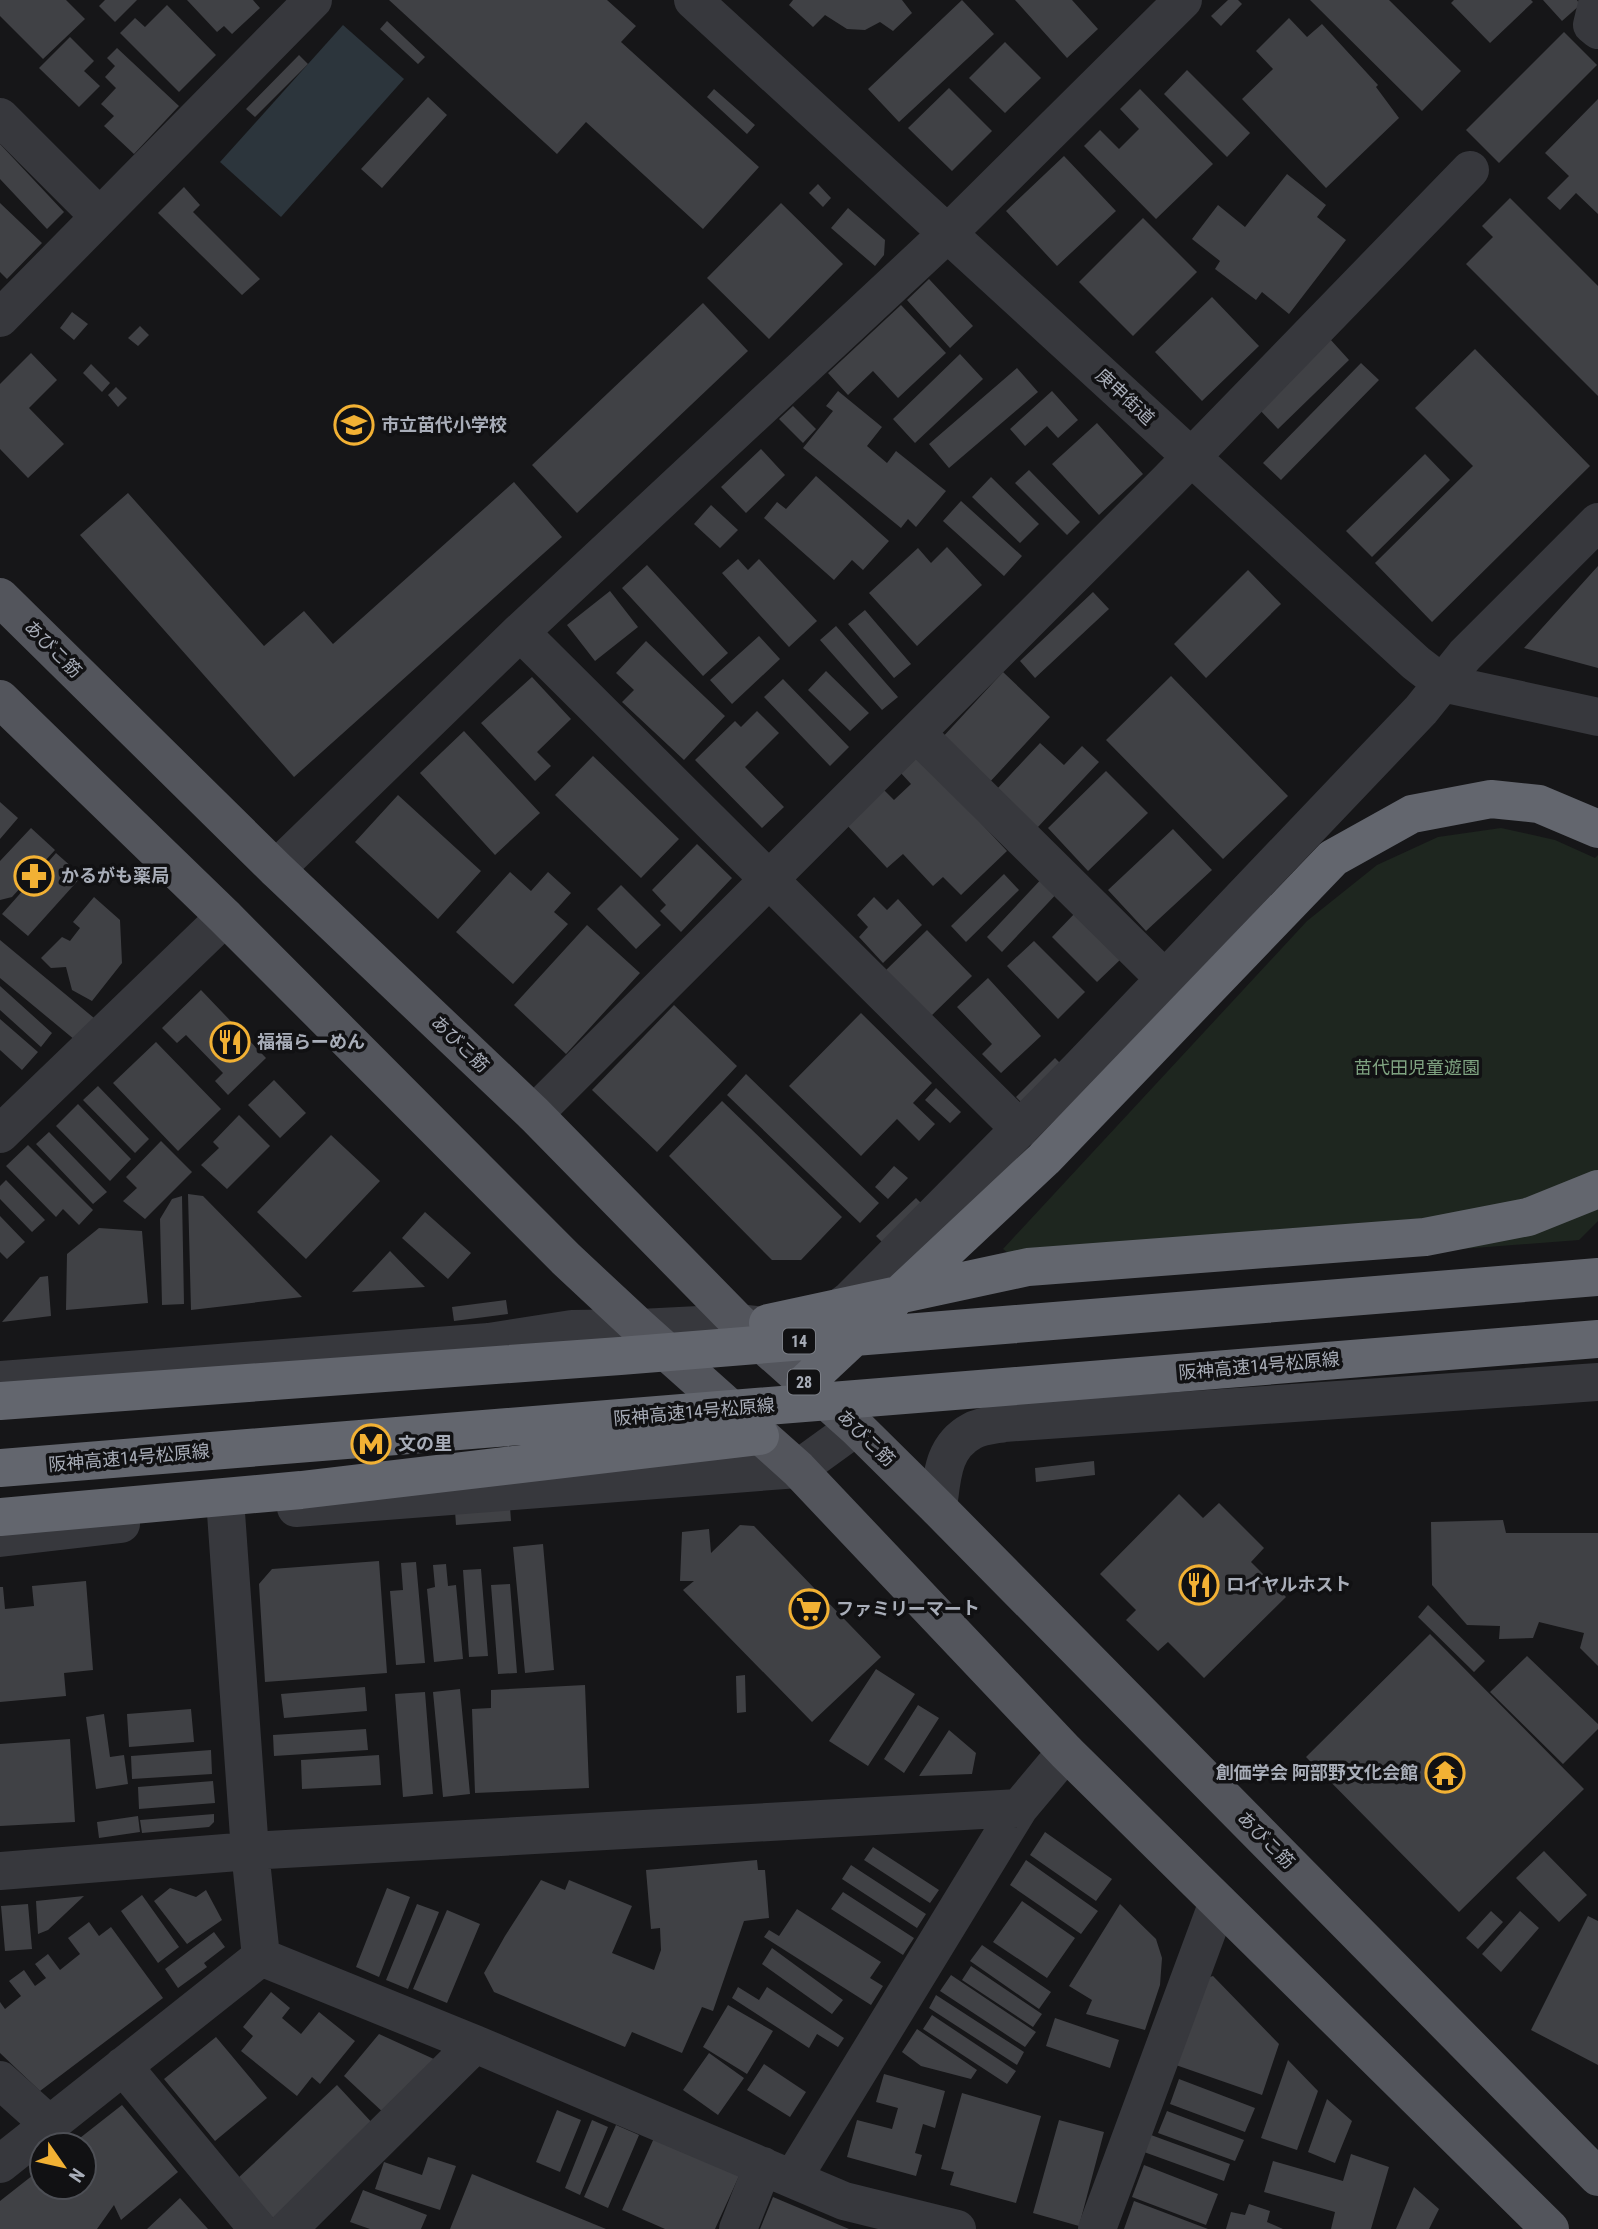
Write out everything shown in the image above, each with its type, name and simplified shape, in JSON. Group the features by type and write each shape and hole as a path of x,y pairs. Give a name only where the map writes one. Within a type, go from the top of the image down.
{"highway":[{"path":"805,1383 1044,1159 1333,858 1412,814 1491,799 1539,804 1598,829"},
{"path":"630,1342 1028,1267 1425,1237 1528,1217 1598,1189"},
{"name":"14","path":"0,1401 630,1342 1598,1278"},
{"name":"阪神高速14号松原線","path":"0,1468 1598,1339"},
{"path":"0,1517 301,1490 760,1436"}],"main road":[{"name":"あびこ筋","path":"0,597 276,869 534,1114 740,1323 856,1427 938,1508 1598,2177"},
{"path":"4,711 225,917 566,1259 630,1342 760,1436 798,1469 1066,1752 1550,2229"}],"street":[{"path":"0,318 313,0"},
{"name":"庚申街道","path":"693,0 1442,684 1598,717"},
{"path":"276,869 520,632 947,234 1183,0"},
{"path":"1598,0 1592,25 1598,30"},
{"path":"0,117 99,216"},
{"path":"534,1114 1169,480 1470,170"},
{"path":"0,1380 475,1343 572,1329 630,1342 740,1323 783,1327 819,1324 852,1299 1020,1129 1421,710 1465,655 1598,522"},
{"path":"520,632 1020,1129"},
{"path":"916,733 1165,979"},
{"path":"0,1134 225,917"},
{"path":"938,1508 944,1461 955,1444 972,1431 1004,1423 1598,1382"},
{"path":"0,1538 226,1513 798,1469 856,1427"},
{"path":"226,1513 250,1851 261,1957"},
{"path":"737,2229 778,2172 1020,1808 1066,1752"},
{"path":"0,1871 250,1851 1020,1808"},
{"path":"1097,2229 1219,1902"},
{"path":"261,1957 475,2044 844,2201 957,2229"},
{"path":"0,2164 261,1957"},
{"path":"304,2226 475,2044"},
{"path":"123,2066 258,2229"},
{"path":"0,2080 50,2125"}],"green space":[{"name":"苗代田児童遊園","path":"1501,828 1555,840 1595,858 1598,855 1598,1221 1579,1240 1045,1281 1003,1249 1307,921 1377,865 1438,837"}],"shaded area":[{"path":"343,25 404,79 281,217 220,162"}],"building":[{"path":"0,0 66,0 85,19 43,59 0,16"},
{"path":"105,0 137,0 115,22 99,6"},
{"path":"187,0 253,0 260,8 232,34 224,26 217,32"},
{"path":"389,0 607,0 636,26 621,42 759,167 703,229 586,122 557,154"},
{"path":"793,0 902,0 912,13 893,31 880,22 865,30 847,29 825,15 813,27 789,5"},
{"path":"962,0 994,34 899,122 868,89"},
{"path":"1015,0 1072,0 1098,29 1067,58"},
{"path":"1228,0 1238,0 1242,4 1221,26 1211,16"},
{"path":"1310,0 1389,0 1461,71 1422,111"},
{"path":"1454,0 1533,2 1490,43 1451,3"},
{"path":"1543,0 1577,0 1580,5 1562,21"},
{"path":"167,5 216,55 179,92 120,33 135,18 145,27"},
{"path":"1289,18 1307,37 1322,24 1378,85 1376,87 1399,118 1326,188 1242,99 1273,69 1256,51"},
{"path":"387,21 425,57 418,64 380,29"},
{"path":"1564,32 1597,65 1499,163 1466,130"},
{"path":"70,37 94,61 84,71 100,86 79,107 39,68"},
{"path":"1005,42 1041,78 1005,113 969,78"},
{"path":"117,48 179,106 134,154 104,126 114,116 101,104 116,88 105,77 115,66 107,58"},
{"path":"299,55 308,64 255,117 246,109"},
{"path":"1187,70 1250,133 1227,157 1164,94"},
{"path":"949,88 992,131 952,171 908,128"},
{"path":"714,89 755,125 747,134 707,97"},
{"path":"1140,89 1213,164 1156,219 1084,146 1100,130 1119,149 1139,129 1120,109"},
{"path":"428,97 447,115 382,188 361,169"},
{"path":"1598,99 1598,214 1576,193 1560,210 1547,198 1569,176 1545,153"},
{"path":"0,144 64,212 47,229 0,179"},
{"path":"1064,156 1116,211 1057,266 1006,211"},
{"path":"1287,174 1326,205 1317,217 1346,240 1289,314 1262,292 1256,300 1215,269 1220,261 1192,239 1218,205 1245,227"},
{"path":"818,184 831,198 823,207 809,193"},
{"path":"184,187 200,205 193,212 260,279 242,295 158,213"},
{"path":"1510,198 1598,286 1598,396 1466,264 1493,237 1482,226"},
{"path":"0,203 42,243 7,279 0,272"},
{"path":"781,203 843,264 769,339 707,278"},
{"path":"848,208 885,240 884,255 875,266 831,228"},
{"path":"1143,218 1197,272 1133,336 1079,282"},
{"path":"929,279 973,326 950,348 907,300"},
{"path":"1212,297 1259,346 1202,401 1155,352"},
{"path":"703,303 748,351 577,513 532,465"},
{"path":"901,305 946,353 898,398 873,371 848,395 828,373"},
{"path":"72,312 88,324 74,340 60,328"},
{"path":"140,326 149,335 138,346 128,338"},
{"path":"1330,339 1349,360 1278,429 1258,408"},
{"path":"1475,349 1590,466 1432,622 1375,563 1473,466 1415,408"},
{"path":"31,353 57,380 29,408 64,444 28,478 0,449 0,384"},
{"path":"960,354 983,379 915,443 893,419"},
{"path":"1361,363 1379,380 1281,480 1263,463"},
{"path":"91,364 110,383 102,392 83,373"},
{"path":"1017,368 1038,392 949,468 929,444"},
{"path":"116,387 127,398 118,407 108,395"},
{"path":"838,391 882,427 867,446 887,463 896,451 946,491 916,527 908,519 901,528 803,448 833,411 826,406"},
{"path":"1052,391 1078,420 1058,438 1047,426 1025,446 1010,429"},
{"path":"793,406 816,429 803,443 779,419"},
{"path":"1097,423 1143,474 1099,515 1052,464"},
{"path":"761,449 785,475 746,513 721,487"},
{"path":"1425,454 1450,480 1372,557 1346,531"},
{"path":"1029,470 1080,522 1067,535 1015,483"},
{"path":"816,476 889,541 863,570 852,560 834,580 764,518 777,502 786,509"},
{"path":"991,477 1039,524 1020,543 972,497"},
{"path":"514,482 562,537 294,777 80,535 128,493 264,646 304,611 333,644"},
{"path":"961,501 1022,556 1004,576 943,521"},
{"path":"711,505 738,530 720,548 694,524"},
{"path":"947,547 982,585 917,646 869,593 918,548 931,563"},
{"path":"738,559 748,570 759,559 817,621 789,647 722,573"},
{"path":"647,565 728,653 703,676 622,588"},
{"path":"1598,566 1598,668 1524,648"},
{"path":"1248,570 1281,604 1206,678 1174,644"},
{"path":"610,591 638,627 595,661 567,625"},
{"path":"1093,592 1109,609 1035,678 1020,661"},
{"path":"865,610 911,664 894,678 848,624"},
{"path":"836,626 898,697 882,710 820,640"},
{"path":"759,636 780,659 732,704 710,680"},
{"path":"646,641 725,716 684,760 622,702 634,690 616,673"},
{"path":"826,671 869,713 850,731 808,690"},
{"path":"1003,672 1050,717 988,784 940,740"},
{"path":"1171,676 1288,796 1223,859 1106,740"},
{"path":"532,677 571,719 537,752 551,766 535,781 481,723"},
{"path":"783,679 849,747 830,766 764,697"},
{"path":"757,711 779,733 745,767 784,807 762,828 695,760 735,721 741,727"},
{"path":"464,731 540,813 495,855 420,773"},
{"path":"1040,743 1064,765 1082,746 1099,762 1037,828 997,789"},
{"path":"593,756 679,839 641,878 555,795"},
{"path":"918,756 1007,851 961,895 943,877 933,886 903,854 887,868 845,823 882,788 894,800 911,784 900,772"},
{"path":"1106,771 1148,813 1088,871 1048,828"},
{"path":"398,795 481,871 438,919 355,842"},
{"path":"0,802 18,818 0,839"},
{"path":"31,828 55,850 12,897 0,900 0,861"},
{"path":"1173,829 1212,870 1146,931 1108,890"},
{"path":"697,844 732,878 681,932 660,911 666,905 652,890"},
{"path":"56,853 82,876 28,936 2,914"},
{"path":"510,872 531,891 548,872 571,893 554,912 568,924 513,984 456,932"},
{"path":"1004,874 1019,890 966,942 951,926"},
{"path":"1046,874 1062,888 1002,952 987,937"},
{"path":"621,885 661,925 636,949 597,909"},
{"path":"94,897 120,920 122,963 92,1001 72,990 66,967 51,968 41,958 62,937 70,941 80,928 73,922"},
{"path":"874,897 887,910 898,899 922,925 883,963 859,937 868,927 857,915"},
{"path":"1077,911 1122,958 1097,982 1052,937"},
{"path":"587,925 640,973 566,1054 514,1005"},
{"path":"927,930 972,976 929,1018 884,972"},
{"path":"0,940 94,1018 75,1040 0,978"},
{"path":"1034,941 1085,992 1058,1019 1007,966"},
{"path":"988,978 1041,1036 1001,1073 982,1054 992,1044 957,1007"},
{"path":"0,986 52,1033 41,1047 0,1010"},
{"path":"201,990 266,1058 228,1095 215,1081 223,1073 186,1035 177,1043 162,1028"},
{"path":"674,1005 737,1066 657,1152 592,1090"},
{"path":"861,1013 932,1083 913,1103 935,1124 919,1141 897,1119 861,1156 789,1086"},
{"path":"0,1019 38,1052 22,1070 0,1050"},
{"path":"156,1042 221,1109 178,1151 113,1083"},
{"path":"1055,1058 1065,1068 1026,1107 1016,1097"},
{"path":"746,1074 879,1203 860,1223 727,1095"},
{"path":"274,1080 306,1113 280,1138 248,1105"},
{"path":"98,1086 149,1139 135,1153 83,1100"},
{"path":"936,1088 961,1112 950,1123 925,1100"},
{"path":"722,1101 842,1217 801,1260 772,1260 669,1156"},
{"path":"78,1104 131,1159 110,1181 56,1126"},
{"path":"239,1115 270,1146 227,1189 201,1165 219,1148 213,1142"},
{"path":"49,1132 107,1192 93,1204 36,1144"},
{"path":"331,1135 380,1181 306,1259 257,1212"},
{"path":"161,1141 192,1172 145,1219 123,1201 137,1188 126,1177"},
{"path":"28,1145 93,1210 79,1225 63,1209 56,1217 6,1166"},
{"path":"894,1166 908,1178 888,1199 875,1187"},
{"path":"6,1180 45,1220 32,1232 0,1199 0,1186"},
{"path":"188,1194 203,1196 302,1297 191,1310"},
{"path":"182,1196 184,1304 162,1305 160,1219 172,1199"},
{"path":"916,1198 925,1207 887,1247 876,1236"},
{"path":"425,1212 471,1253 448,1279 402,1238"},
{"path":"0,1216 25,1242 7,1259 0,1252"},
{"path":"99,1228 142,1231 148,1303 66,1310 67,1254"},
{"path":"390,1251 425,1287 352,1292"},
{"path":"48,1276 51,1316 2,1322 40,1277"},
{"path":"506,1300 508,1314 454,1321 452,1307"},
{"path":"1094,1461 1095,1475 1036,1482 1035,1468"},
{"path":"1179,1494 1203,1518 1219,1503 1264,1548 1251,1562 1286,1597 1204,1678 1168,1642 1158,1651 1126,1620 1136,1610 1100,1574"},
{"path":"510,1507 511,1521 456,1525 455,1511"},
{"path":"1503,1520 1506,1533 1598,1533 1598,1666 1580,1648 1584,1633 1539,1622 1533,1638 1499,1639 1500,1626 1467,1625 1432,1585 1431,1522"},
{"path":"740,1525 754,1526 881,1657 812,1722 683,1590 694,1581 680,1581 682,1532 709,1529 711,1553"},
{"path":"543,1544 554,1670 525,1673 513,1547"},
{"path":"379,1561 387,1673 265,1682 259,1584 272,1569"},
{"path":"416,1562 425,1663 396,1665 390,1591 403,1590 401,1563"},
{"path":"446,1564 448,1586 456,1585 463,1659 434,1662 427,1589 435,1587 433,1565"},
{"path":"481,1569 488,1656 469,1657 463,1570"},
{"path":"86,1581 93,1670 64,1673 66,1696 0,1702 0,1587 3,1587 5,1609 34,1606 32,1586"},
{"path":"510,1584 517,1673 498,1674 491,1585"},
{"path":"1428,1605 1485,1661 1474,1672 1418,1617"},
{"name":"創価学会 阿部野文化会館","path":"1430,1634 1584,1789 1459,1912 1306,1757"},
{"path":"1527,1656 1598,1724 1598,1729 1563,1764 1490,1692"},
{"path":"876,1669 915,1694 868,1766 829,1741"},
{"path":"745,1675 746,1712 737,1713 736,1676"},
{"path":"585,1685 589,1788 475,1793 472,1709 491,1708 491,1690"},
{"path":"365,1687 367,1711 284,1718 281,1694"},
{"path":"460,1689 470,1794 443,1797 433,1692"},
{"path":"425,1692 433,1794 403,1797 395,1694"},
{"path":"918,1705 939,1718 904,1773 884,1759"},
{"path":"191,1709 194,1742 129,1747 127,1714"},
{"path":"104,1714 110,1757 124,1755 128,1784 96,1789 86,1717"},
{"path":"366,1729 368,1750 274,1756 273,1735"},
{"path":"949,1730 976,1753 972,1774 919,1776"},
{"path":"70,1739 75,1822 0,1826 0,1744"},
{"path":"211,1750 212,1774 132,1779 131,1756"},
{"path":"379,1755 381,1785 302,1789 301,1760"},
{"path":"213,1781 215,1803 139,1809 138,1787"},
{"path":"214,1814 214,1822 209,1827 142,1833 140,1820"},
{"path":"138,1816 140,1832 99,1838 97,1822"},
{"path":"1045,1832 1112,1879 1096,1901 1030,1855"},
{"path":"873,1847 939,1890 930,1903 864,1860"},
{"path":"1544,1851 1587,1895 1559,1922 1516,1878"},
{"path":"757,1860 758,1870 765,1870 769,1918 744,1921 713,2011 702,2007 682,2053 632,2032 625,2047 494,1992 484,1973 541,1880 565,1890 569,1880 632,1906 612,1953 654,1970 661,1950 660,1928 651,1929 646,1870"},
{"path":"1026,1860 1098,1911 1081,1934 1010,1885"},
{"path":"851,1865 926,1914 917,1928 842,1879"},
{"path":"170,1888 196,1897 206,1890 222,1920 187,1944 154,1901"},
{"path":"387,1888 410,1897 379,1977 356,1967"},
{"path":"843,1892 914,1938 903,1955 831,1909"},
{"path":"142,1895 179,1947 158,1963 121,1911"},
{"path":"84,1896 48,1930 38,1934 36,1901"},
{"path":"1022,1901 1075,1938 1047,1978 993,1942"},
{"path":"28,1904 32,1949 5,1951 1,1906"},
{"path":"417,1904 439,1912 408,1989 386,1980"},
{"path":"1120,1904 1156,1939 1162,1958 1160,1985 1145,2030 1086,2014 1092,2000 1069,1986"},
{"path":"797,1909 881,1962 870,1978 883,1986 871,2005 764,1937 769,1930 779,1936"},
{"path":"447,1910 480,1924 447,2003 413,1989"},
{"path":"1491,1911 1503,1922 1478,1949 1466,1938"},
{"path":"1520,1911 1539,1928 1501,1972 1482,1954"},
{"path":"1588,1916 1598,1921 1598,2065 1531,2030"},
{"path":"89,1922 99,1936 111,1927 163,1998 40,2091 0,2053 0,2002 5,2009 21,1996 9,1981 24,1970 35,1986 46,1978 35,1964 48,1954 60,1970 80,1954 68,1938"},
{"path":"214,1932 225,1947 204,1963 207,1967 178,1988 165,1969"},
{"path":"982,1945 1051,1992 1039,2009 970,1961"},
{"path":"772,1948 843,2000 832,2014 762,1964"},
{"path":"971,1966 1042,2014 1033,2027 962,1980"},
{"path":"951,1975 1036,2032 1025,2047 940,1991"},
{"path":"1213,1976 1279,2044 1262,2095 1170,2063 1200,1980"},
{"path":"738,1987 759,2000 767,1987 844,2038 838,2047 817,2034 809,2048 732,1998"},
{"path":"271,1992 290,2008 282,2018 301,2034 319,2012 355,2041 320,2084 312,2077 297,2096 241,2051 253,2036 243,2027"},
{"path":"936,1995 1024,2052 1017,2065 929,2008"},
{"path":"728,2005 773,2031 747,2074 703,2047"},
{"path":"932,2015 1016,2071 1007,2084 923,2029"},
{"path":"1055,2018 1119,2040 1110,2068 1046,2046"},
{"path":"917,2029 977,2070 971,2079 921,2066 902,2052"},
{"path":"379,2034 436,2060 386,2115 344,2076"},
{"path":"216,2037 267,2098 215,2141 164,2079"},
{"path":"709,2053 744,2078 718,2115 683,2090"},
{"path":"1288,2060 1318,2091 1297,2150 1261,2138"},
{"path":"764,2064 806,2092 790,2117 747,2090"},
{"path":"884,2074 945,2091 935,2128 923,2124 915,2153 922,2155 916,2176 847,2157 857,2120 892,2129 898,2108 876,2102"},
{"path":"1179,2079 1255,2108 1245,2132 1170,2104"},
{"path":"337,2085 375,2126 275,2220 237,2179"},
{"path":"962,2093 1041,2116 1016,2203 950,2185 954,2172 941,2169"},
{"path":"1327,2099 1352,2121 1335,2163 1308,2152"},
{"path":"122,2105 178,2172 121,2220 114,2205 97,2229 0,2229 0,2201 28,2179 28,2201 98,2201 98,2131 89,2131"},
{"path":"557,2110 581,2120 560,2172 536,2162"},
{"path":"1167,2111 1244,2140 1235,2161 1158,2133"},
{"path":"592,2120 608,2127 580,2195 565,2188"},
{"path":"1059,2120 1104,2132 1079,2226 1033,2213"},
{"path":"616,2125 639,2135 608,2208 584,2197"},
{"path":"1151,2135 1230,2164 1224,2181 1144,2152"},
{"path":"654,2138 739,2176 715,2229 665,2229 622,2210"},
{"path":"1351,2154 1389,2167 1371,2229 1331,2229 1335,2212 1264,2192 1273,2161 1343,2181"},
{"path":"428,2157 456,2166 440,2210 375,2189 384,2162 422,2175"},
{"path":"1144,2165 1218,2194 1206,2225 1132,2197"},
{"path":"472,2174 606,2229 450,2229"},
{"path":"1414,2187 1439,2209 1429,2229 1396,2229"},
{"path":"363,2190 427,2215 421,2229 370,2229 350,2222"},
{"path":"773,2197 849,2229 760,2229"},
{"path":"180,2198 208,2229 147,2229"},
{"path":"1134,2201 1208,2229 1124,2229"},
{"path":"1249,2204 1270,2211 1267,2222 1283,2229 1226,2229 1231,2212 1245,2215"}],"place":[{"name":"市立苗代小学校","path":"354,425"},
{"name":"かるがも薬局","path":"34,876"},
{"name":"福福らーめん","path":"230,1042"},
{"name":"文の里","path":"371,1444"},
{"name":"ロイヤルホスト","path":"1199,1585"},
{"name":"ファミリーマート","path":"809,1609"},
{"name":"創価学会 阿部野文化会館","path":"1445,1773"}]}
